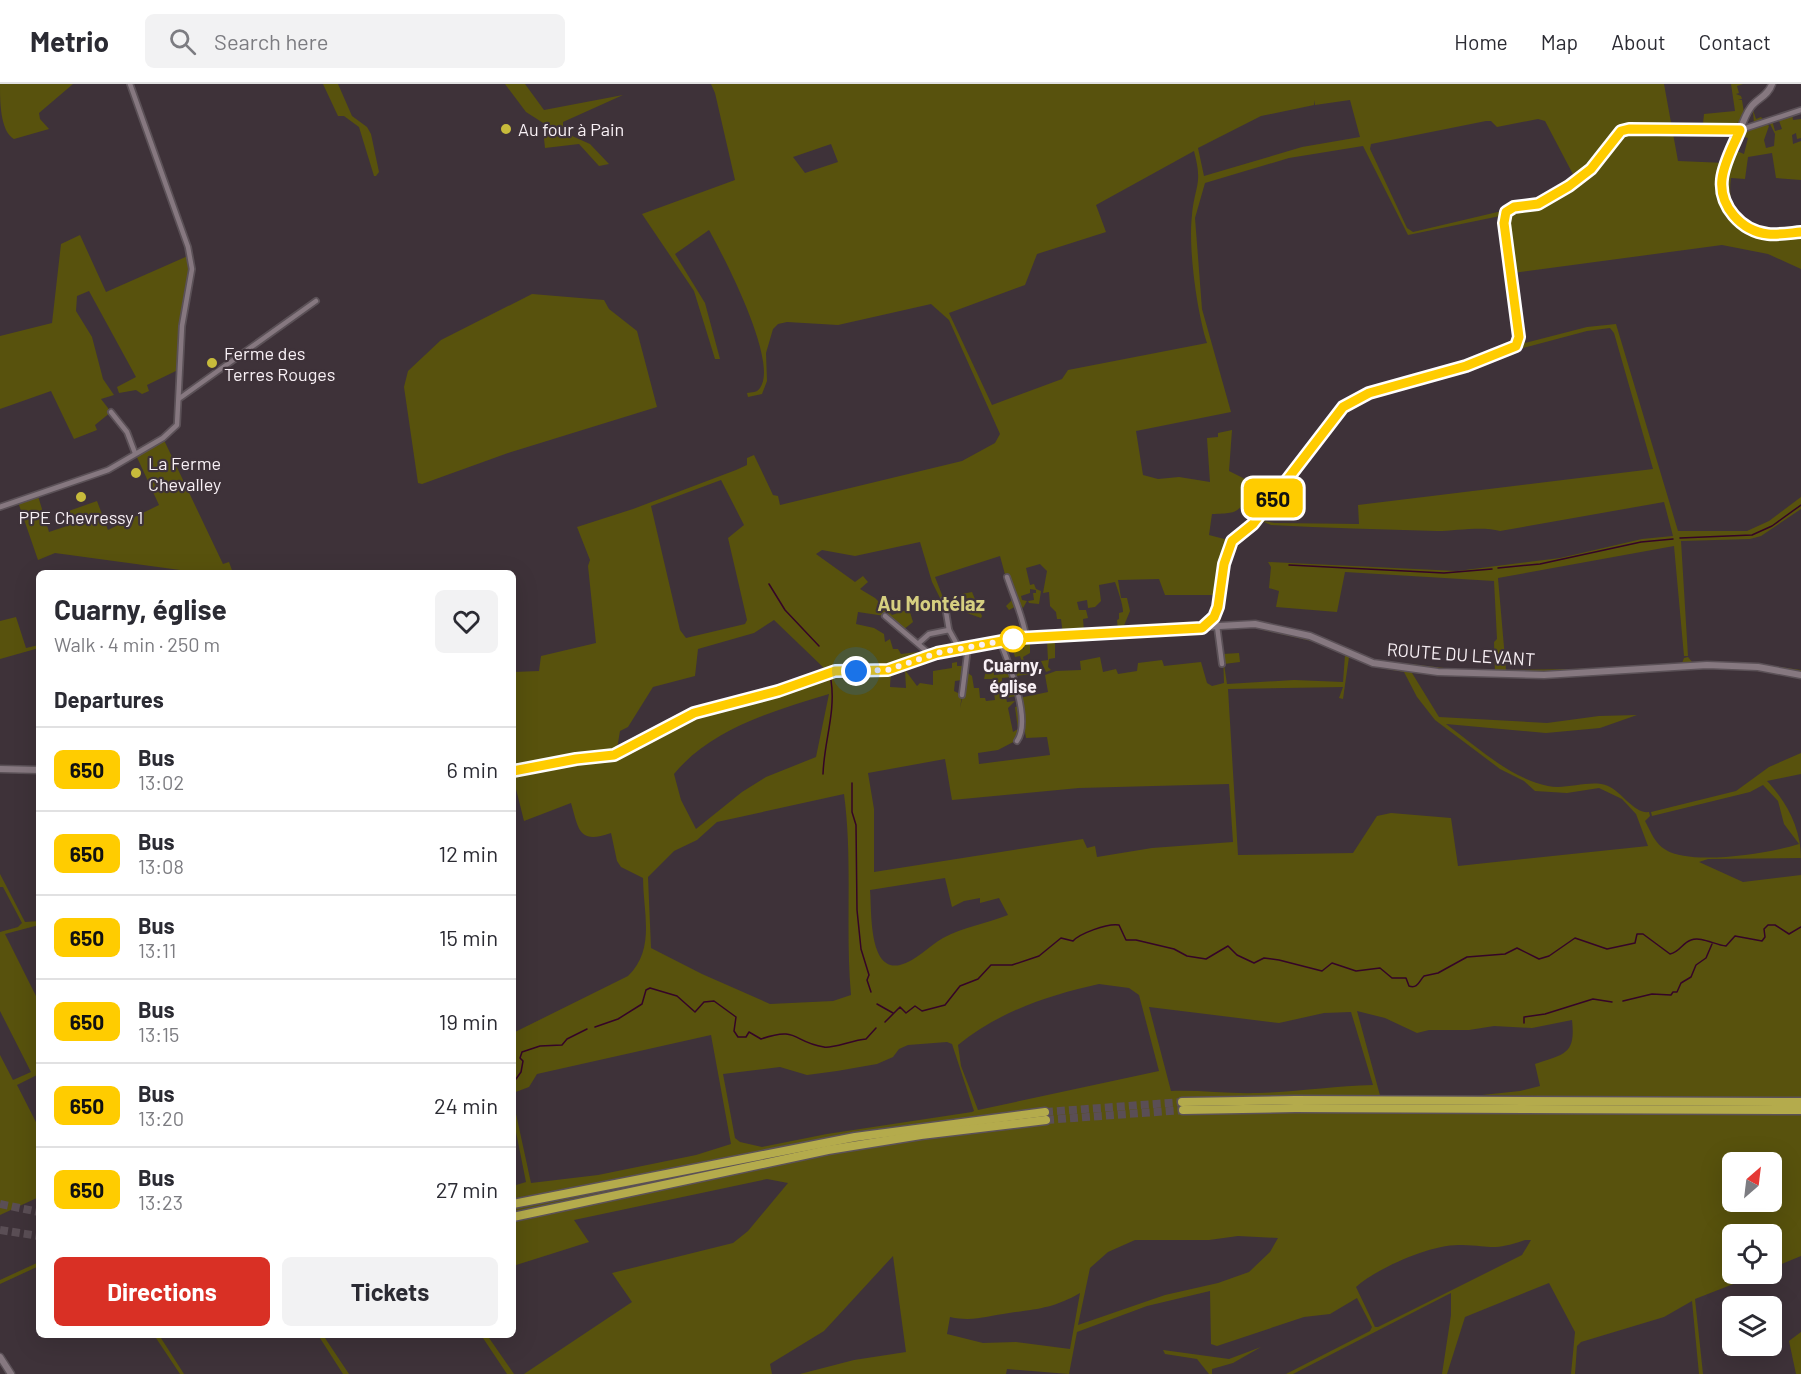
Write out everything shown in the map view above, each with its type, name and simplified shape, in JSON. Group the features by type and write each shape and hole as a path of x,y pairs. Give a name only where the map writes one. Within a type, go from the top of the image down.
{"highway":[{"path":"1801,1102 1348,1100 1183,1106 1801,1110"},
{"path":"516,1203 855,1137 1045,1116 828,1150 516,1216"}],"street":[{"path":"0,507 108,470 174,430 178,420 182,326 191,277 191,259 130,84"},
{"path":"1772,84 1766,96 1751,107 1740,130 1723,176 1724,198 1728,208 1739,221 1756,232 1780,234 1801,232"},
{"path":"1222,664 1219,626 1215,622 1224,564 1232,541 1253,524 1334,417 1350,402 1380,389 1488,358 1516,346 1519,337 1504,223 1508,210 1538,204 1569,186 1591,169 1615,136 1625,130 1740,130 1801,110"},
{"path":"180,398 316,301"},
{"path":"111,412 127,432 135,453"},
{"path":"1007,577 1016,605 1022,613 1026,638"},
{"path":"944,600 949,630 959,648"},
{"path":"1202,628 1216,614"},
{"path":"885,616 920,642 931,655"},
{"name":"ROUTE DU LEVANT","path":"516,770 576,759 609,756 621,752 694,713 778,691 823,674 888,670 959,648 1026,638 1256,624 1289,630 1318,639 1373,663 1438,672 1544,675 1686,666 1758,667 1801,675"},
{"path":"920,642 927,635 949,630"},
{"path":"1000,641 1014,682 1022,717 1023,732 1017,741"},
{"path":"962,695 968,647"},
{"path":"0,769 36,770"},
{"path":"0,1357 11,1374"}],"shaded area":[{"path":"0,84 73,84 39,113 40,119 49,129 14,139 9,135 3,123"},
{"path":"323,84 338,84 352,116 367,127 371,134 379,172 376,176 374,176 359,127 344,116 338,116"},
{"path":"505,84 525,84 544,110 623,95 563,122 563,132 590,144 609,164 599,166 579,144 545,148 543,129 548,126 526,112"},
{"path":"711,84 1664,84 1678,161 1726,163 1732,149 1744,154 1748,138 1744,137 1746,129 1754,124 1753,110 1756,119 1761,117 1769,126 1764,140 1766,148 1774,146 1775,134 1769,122 1772,120 1775,131 1782,129 1778,118 1792,112 1793,120 1801,119 1801,138 1797,139 1796,133 1792,135 1793,144 1801,141 1801,180 1776,178 1772,153 1748,157 1745,179 1731,178 1730,195 1733,208 1748,224 1772,229 1801,228 1801,269 1768,254 1722,245 1513,273 1521,332 1525,343 1587,327 1616,324 1678,531 1747,531 1769,521 1801,497 1801,509 1761,536 1750,539 1681,541 1688,656 1684,656 1674,546 1498,578 1506,670 1632,668 1682,663 1684,658 1688,657 1693,663 1760,664 1801,670 1801,678 1772,672 1708,668 1526,678 1412,673 1439,717 1547,723 1599,716 1637,715 1600,728 1546,733 1446,724 1494,761 1534,782 1555,787 1594,784 1608,786 1638,810 1649,812 1650,816 1645,821 1656,841 1666,850 1678,855 1712,858 1770,851 1799,844 1784,824 1778,801 1763,785 1750,792 1652,816 1651,812 1736,791 1769,767 1801,753 1801,774 1767,781 1792,816 1796,826 1800,847 1801,858 1708,859 1699,862 1743,882 1801,875 1801,1256 1782,1264 1782,1224 1722,1224 1722,1284 1733,1284 1695,1299 1703,1374 1699,1374 1692,1301 1664,1317 1581,1342 1577,1346 1575,1374 1571,1374 1575,1332 1549,1283 1465,1317 1447,1374 1442,1374 1451,1315 1451,1293 1293,1374 1286,1374 1370,1331 1372,1327 1357,1298 1330,1314 1304,1317 1217,1346 1211,1344 1210,1291 1147,1306 1077,1332 1069,1374 1007,1369 1006,1374 800,1374 854,1360 906,1352 893,1256 824,1331 770,1364 772,1374 524,1374 632,1302 612,1273 733,1243 748,1231 788,1183 767,1179 574,1220 589,1242 516,1265 516,1185 526,1182 516,1132 516,1114 531,1183 598,1175 696,1155 731,1144 711,1035 537,1074 529,1087 516,1092 516,1032 628,976 637,965 645,942 643,878 621,867 617,861 611,833 592,837 582,833 571,803 524,821 516,789 516,672 539,671 541,656 596,643 588,566 590,560 577,527 633,509 736,470 747,465 747,458 754,455 773,495 778,496 780,505 962,461 995,443 1000,434 949,320 931,304 838,325 787,322 778,324 773,329 766,353 767,381 762,394 748,397 747,393 756,392 760,388 764,375 762,356 737,285 709,230 675,254 705,303 720,359 715,359 694,291 642,214 735,180","holes":["1314,100 1315,105 1350,100 1360,137 1302,147 1204,176 1198,148 1261,116 1314,105","1538,119 1545,121 1576,180 1540,202 1413,232 1407,228 1370,149 1371,144 1486,121 1491,121 1497,127","831,144 838,162 805,173 793,157","1363,146 1408,235 1500,216 1515,324 1515,343 1466,364 1356,395 1337,410 1273,493 1229,471 1232,430 1218,433 1218,437 1207,438 1210,482 1179,477 1158,479 1143,475 1136,431 1231,412 1202,309 1195,218 1205,183 1289,158","1194,151 1198,178 1192,215 1192,262 1207,343 1068,370 1062,379 992,405 949,313 1025,285 1037,254 1106,232 1096,205","1610,328 1614,333 1653,469 1358,505 1359,524 1263,521 1261,517 1344,409 1369,394 1466,368 1519,349 1587,331","721,480 744,525 728,538 747,620 745,624 686,638 680,630 651,506","1251,493 1267,506 1257,519 1271,525 1500,531 1664,502 1673,536 1642,539 1560,558 1457,571 1268,562 1271,567 1269,588 1279,591 1276,607 1337,612 1345,572 1494,581 1497,639 1494,642 1495,674 1359,658 1319,637 1270,624 1263,630 1324,644 1345,655 1343,682 1294,680 1227,684 1224,664 1240,662 1239,653 1223,654 1224,683 1212,686 1207,683 1201,662 1164,666 1162,660 1138,663 1137,671 1118,674 1116,669 1103,672 1100,657 1080,661 1081,670 1056,671 1045,675 1048,692 1019,698 1026,738 1047,737 1050,755 979,764 978,753 998,750 1019,739 1022,717 1020,706 1015,707 1018,729 1013,732 1008,708 1015,701 1007,702 1006,698 1016,696 1013,681 1002,684 1002,678 1012,677 1007,665 1001,666 1002,674 994,675 993,666 987,666 984,679 992,679 995,700 986,701 985,698 980,698 979,688 974,688 972,676 968,673 960,708 962,695 954,691 955,681 962,680 964,666 957,666 957,662 952,663 952,668 933,671 933,685 920,683 917,686 905,670 906,688 890,687 891,670 921,659 918,652 901,654 898,649 893,649 890,639 885,642 884,634 874,628 856,624 858,612 885,616 903,630 913,622 909,609 892,615 875,598 860,589 868,582 863,576 855,582 816,554 822,550 855,556 920,542 932,582 941,600 944,600 935,577 1000,556 1012,600 1006,606 1009,610 1020,604 1023,608 1027,601 1022,600 1021,596 1030,593 1030,589 1036,590 1036,593 1033,593 1034,600 1028,601 1029,603 1039,604 1041,591 1036,589 1034,584 1030,585 1026,568 1040,564 1047,571 1043,593 1049,592 1050,606 1056,612 1057,619 1061,619 1063,635 1091,633 1091,630 1084,631 1083,619 1088,618 1086,610 1079,610 1077,602 1087,600 1088,608 1095,607 1101,601 1099,585 1115,582 1123,612 1119,613 1117,620 1118,631 1126,630 1123,628 1130,611 1127,598 1121,598 1118,580 1159,579 1165,595 1220,595 1227,555 1232,541 1209,535 1212,514 1236,511","774,620 825,669 785,685 702,707 663,724 617,749 620,731 628,727 653,687 695,676 698,649 754,633","1349,657 1375,667 1404,672 1417,697 1435,720 1500,769 1524,781 1535,791 1567,793 1599,788 1622,799 1636,814 1648,846 1458,866 1451,818 1391,813 1377,816 1353,853 1238,855 1228,689 1343,687 1339,698 1343,699","829,694 816,757 766,777 742,792 696,829 681,800 674,774 689,758 725,733 787,707","945,759 952,800 1079,788 1229,784 1233,842 1152,848 1097,857 1095,846 1087,848 1083,839 874,872 874,809 868,773","844,794 848,844 851,995 833,1001 770,1004 702,974 651,948 648,877 674,851 697,840 717,822","945,878 952,907 964,901 980,898 980,903 999,898 1008,915 951,934 912,960 900,965 890,965 882,959 877,950 872,924 870,890","1099,984 1129,988 1139,995 1159,1071 978,1110 961,1066 958,1045 990,1023 1025,1006","1149,1007 1279,1023 1324,1013 1351,1012 1373,1085 1258,1093 1171,1091","1357,1011 1385,1018 1417,1033 1429,1030 1469,1030 1494,1026 1532,1028 1572,1020 1573,1032 1570,1047 1561,1055 1535,1064 1540,1086 1520,1091 1482,1095 1539,1096 1539,1099 1381,1099","947,1042 952,1044 974,1111 827,1134 762,1147 740,1142 735,1138 723,1074 780,1067 807,1075 837,1071 877,1064 893,1057 899,1049 908,1045","1238,1236 1278,1238 1270,1252 1249,1272 1218,1283 1165,1295 1078,1325 1090,1268 1108,1252 1135,1240 1209,1240","1531,1240 1522,1255 1378,1327 1375,1327 1356,1287 1377,1272 1421,1252 1450,1245 1506,1246","1080,1293 1070,1349 1016,1342 983,1343 947,1334 950,1317 973,1319 1046,1307"]},
{"path":"1731,84 1743,84 1737,86 1739,93 1736,94 1741,96 1742,99 1738,100 1742,100 1745,119 1740,130 1732,130 1731,124 1703,124 1704,114 1735,111"},
{"path":"80,235 106,292 190,255 192,263 184,308 180,369 147,385 149,391 142,394 136,390 119,393 117,387 136,377 89,291 77,296 76,311 92,337 103,379 114,395 101,399 111,412 95,425 97,430 74,439 51,391 0,409 0,336 52,323 61,244"},
{"path":"532,294 604,300 609,309 637,331 657,407 508,453 422,484 418,483 404,387 408,371 441,340"},
{"path":"163,438 223,564 229,562 232,570 180,570 55,553 38,560 18,502 38,496 49,532 67,526 63,513 97,501 108,530 159,505 135,453"},
{"path":"972,592 981,618 967,613 962,594"},
{"path":"16,617 26,648 36,646 36,649 0,659 0,621"},
{"path":"1024,640 1030,640 1030,653 1023,657 1025,665 1039,661 1038,673 1016,676 1014,671 1024,668 1020,656 1015,657 1011,644 1004,644 1017,641 1017,649 1024,649"},
{"path":"1055,640 1055,658 1049,659 1048,667 1051,670 1046,672 1041,661 1048,660 1047,641"},
{"path":"0,874 25,922 36,921 36,926 5,934 36,996 36,1076 17,1085 36,1122 36,1198 0,1215 0,1055 13,1080 31,1072 0,1011 0,932 18,927 22,923 3,887 0,887"},
{"path":"36,1263 36,1267 0,1284 0,1280"},
{"path":"1801,1332 1801,1374 1796,1374 1789,1341"},
{"path":"156,1338 161,1338 184,1374 180,1374"},
{"path":"320,1338 325,1338 349,1374 343,1374"},
{"path":"483,1338 489,1338 514,1374 507,1374"},
{"path":"1261,1347 1233,1363 1212,1369 1212,1374 1209,1374 1197,1359 1165,1354 1163,1350 1229,1359"}],"waterway":[{"path":"1680,538 1752,535 1772,526 1801,505"},
{"path":"1498,568 1540,564 1641,542 1673,539"},
{"path":"1289,565 1444,573 1492,569"},
{"path":"769,584 785,610 819,646"},
{"path":"823,774 832,704 831,680"},
{"path":"852,783 852,812 856,825 857,910 861,949 869,975 867,980 871,992"},
{"path":"885,1022 900,1007 906,1013 915,1006 922,1011 945,1005 960,986 978,979 991,965 1012,965 1039,956 1061,938 1073,941 1081,935 1114,925 1119,925 1126,940 1136,940 1174,949 1187,956 1206,959 1228,946 1237,955 1254,963 1264,958 1322,971 1332,963 1356,971 1380,968 1392,978 1406,978 1409,986 1412,987 1424,976 1438,973 1467,957 1505,954 1517,948 1539,959 1549,956 1575,938 1607,949 1635,943 1637,934 1643,934 1670,954 1688,941 1695,939 1726,946 1735,936 1762,941 1765,937 1764,929 1768,925 1775,925 1789,934 1801,927"},
{"path":"1623,1001 1652,994 1671,995 1677,992 1681,983 1691,977 1696,965 1706,958 1712,944"},
{"path":"595,1027 618,1019 642,1004 646,990 650,988 677,996 695,1012 704,1002 714,1001 736,1017 734,1031 738,1037 746,1037 749,1032 761,1039 773,1035 789,1034 814,1045 827,1047 866,1039 876,1028"},
{"path":"1524,1023 1524,1017 1545,1014 1593,999 1612,1002"},
{"path":"877,1004 893,1013"},
{"path":"516,1079 521,1072 522,1052 540,1046 562,1045 567,1039 587,1029"}],"tunnel":[{"path":"1045,1112 1182,1102"},
{"path":"1046,1120 1183,1110"},
{"path":"0,1204 36,1211"},
{"path":"0,1230 36,1236"}],"bus line":[{"name":"650","path":"516,770 576,759 614,755 670,723 694,713 721,704 778,691 835,671 888,670 937,653 1019,638 1202,628 1216,614 1224,564 1232,541 1240,537 1253,524 1343,407 1358,397 1380,389 1466,366 1516,346 1519,337 1504,214 1510,208 1538,204 1569,186 1591,169 1612,139 1621,131 1629,129 1740,130 1723,176 1722,186 1728,208 1733,216 1756,232 1780,234 1801,232"}],"place":[{"name":"Au four à Pain","path":"506,129"},
{"name":"Ferme des Terres Rouges","path":"212,363"},
{"name":"La Ferme Chevalley","path":"136,473"},
{"name":"PPE Chevressy 1","path":"81,497"},
{"name":"Cuarny, église","path":"1013,639"}],"district":[{"name":"Au Montélaz","path":"931,603"}],"route":[{"path":"856,671 888,670 937,653 1013,639"}]}
